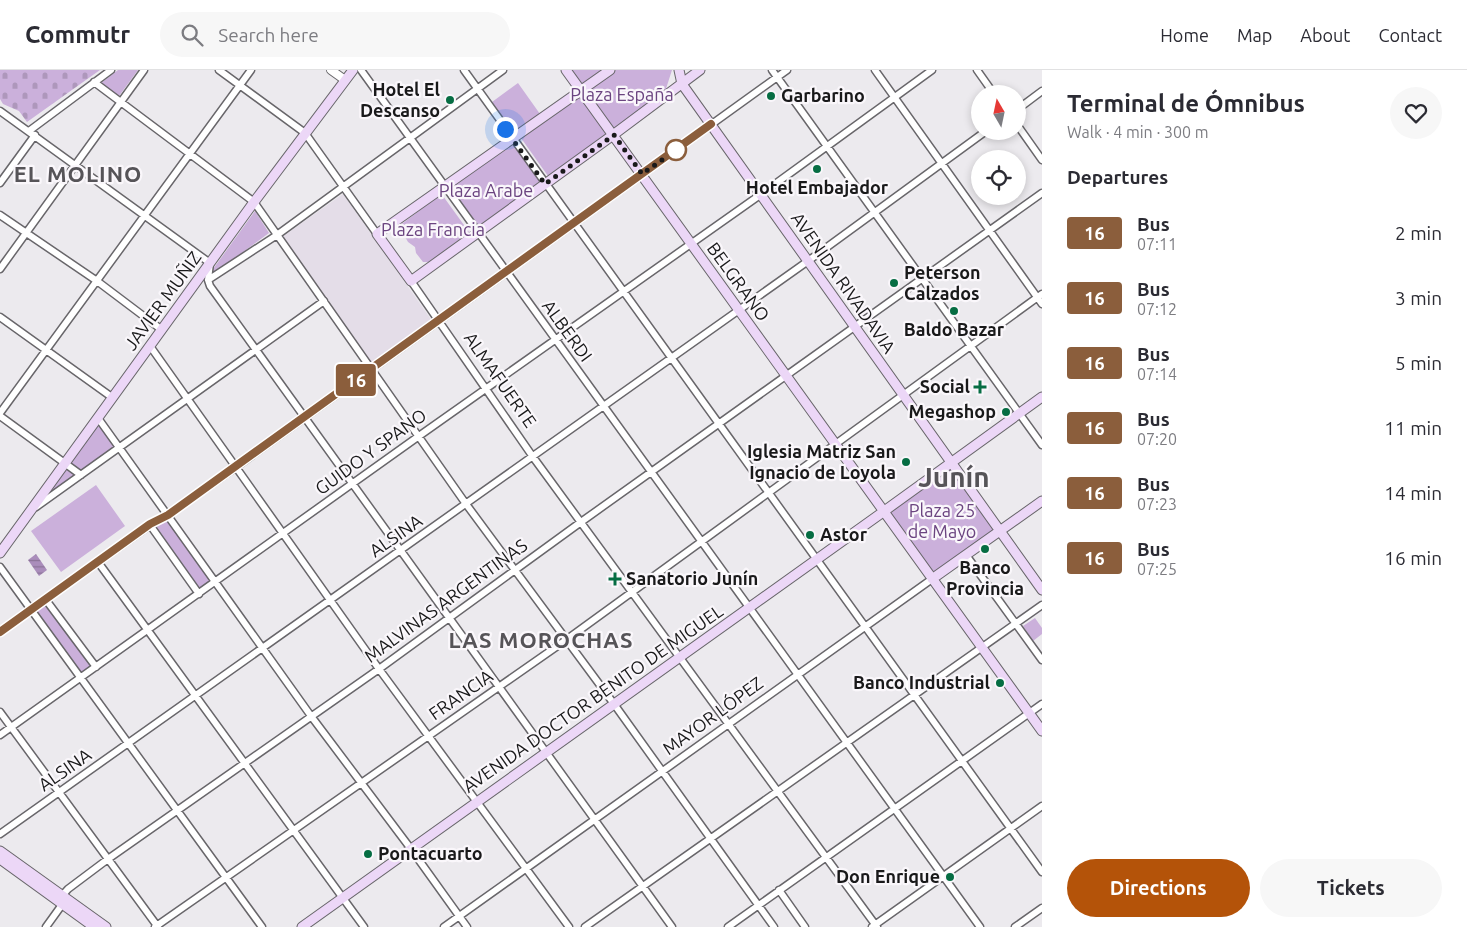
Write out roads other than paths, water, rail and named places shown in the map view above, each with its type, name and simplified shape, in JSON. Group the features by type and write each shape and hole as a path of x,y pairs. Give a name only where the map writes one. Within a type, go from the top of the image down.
{"main road":[{"name":"JAVIER MUÑIZ","path":"2,547 65,464 305,133 345,80 360,70"},
{"name":"BELGRANO","path":"566,70 1042,730"},
{"path":"378,234 610,70"},
{"name":"AVENIDA RIVADAVIA","path":"679,70 682,84 1042,590"},
{"path":"411,281 614,135 700,70"},
{"name":"ALMAFUERTE","path":"378,234 411,281"},
{"name":"AVENIDA DOCTOR BENITO DE MIGUEL","path":"302,927 1042,397"},
{"name":"MAYOR LÓPEZ","path":"932,579 1042,501"},
{"path":"0,851 94,927"},
{"path":"0,859 106,927"}],"street":[{"path":"0,183 32,133 111,70"},
{"path":"0,269 144,70"},
{"name":"ALMAFUERTE","path":"219,70 305,133 378,234"},
{"path":"80,475 0,415 251,70"},
{"path":"331,70 345,80"},
{"name":"ALBERDI","path":"360,70 748,609 944,875 980,927"},
{"path":"464,70 767,493 1042,872"},
{"path":"208,280 277,235 503,70"},
{"path":"772,70 1042,445"},
{"path":"0,632 150,524 168,515 304,418 787,70"},
{"path":"875,70 990,231 1040,296 1042,304"},
{"name":"GUIDO Y SPANO","path":"0,736 622,291 760,195 932,70"},
{"path":"977,70 988,85"},
{"path":"94,82 254,202 466,504 614,704 774,927"},
{"path":"1026,103 1042,91"},
{"path":"1,111 210,263 208,280 210,286 672,927"},
{"path":"1026,137 1042,160"},
{"name":"ALSINA","path":"0,834 808,262 974,140"},
{"name":"MALVINAS ARGENTINAS","path":"46,927 62,900 108,859 379,669 581,522 1042,193"},
{"path":"0,215 97,281 162,330"},
{"name":"ALMAFUERTE","path":"411,281 533,456 681,657 874,926"},
{"name":"FRANCIA","path":"157,927 566,640 902,394 1040,296"},
{"path":"30,511 324,301"},
{"path":"0,317 113,398"},
{"path":"150,346 379,669 568,927"},
{"path":"98,418 311,716 467,927"},
{"path":"150,524 199,594"},
{"path":"966,555 1042,660"},
{"path":"98,562 364,927"},
{"path":"0,567 262,927"},
{"name":"MAYOR LÓPEZ","path":"444,927 932,579"},
{"path":"46,600 96,667"},
{"path":"585,927 1042,605"},
{"path":"728,927 1042,704"},
{"path":"0,712 157,927"},
{"path":"874,926 1042,806"},
{"path":"780,890 805,927"},
{"path":"1015,927 1042,908"}],"place":[{"name":"Garbarino","path":"771,96"},
{"name":"Hotel El Descanso","path":"450,100"},
{"name":"Hotel Embajador","path":"817,169"},
{"name":"Peterson Calzados","path":"894,283"},
{"name":"Baldo Bazar","path":"954,311"},
{"name":"Social","path":"980,387"},
{"name":"Megashop","path":"1006,412"},
{"name":"Iglesia Matriz San Ignacio de Loyola","path":"906,462"},
{"name":"Astor","path":"810,535"},
{"name":"Banco Provincia","path":"985,549"},
{"name":"Sanatorio Junín","path":"615,579"},
{"name":"Banco Industrial","path":"1000,683"},
{"name":"Pontacuarto","path":"368,854"},
{"name":"Don Enrique","path":"950,877"}],"district":[{"name":"EL MOLINO","path":"78,174"},
{"name":"Junín","path":"954,477"},
{"name":"LAS MOROCHAS","path":"541,640"}],"park label":[{"name":"Plaza España","path":"622,95"},
{"name":"Plaza Arabe","path":"486,191"},
{"name":"Plaza Francia","path":"433,230"},
{"name":"Plaza 25 de Mayo","path":"942,521"}]}
